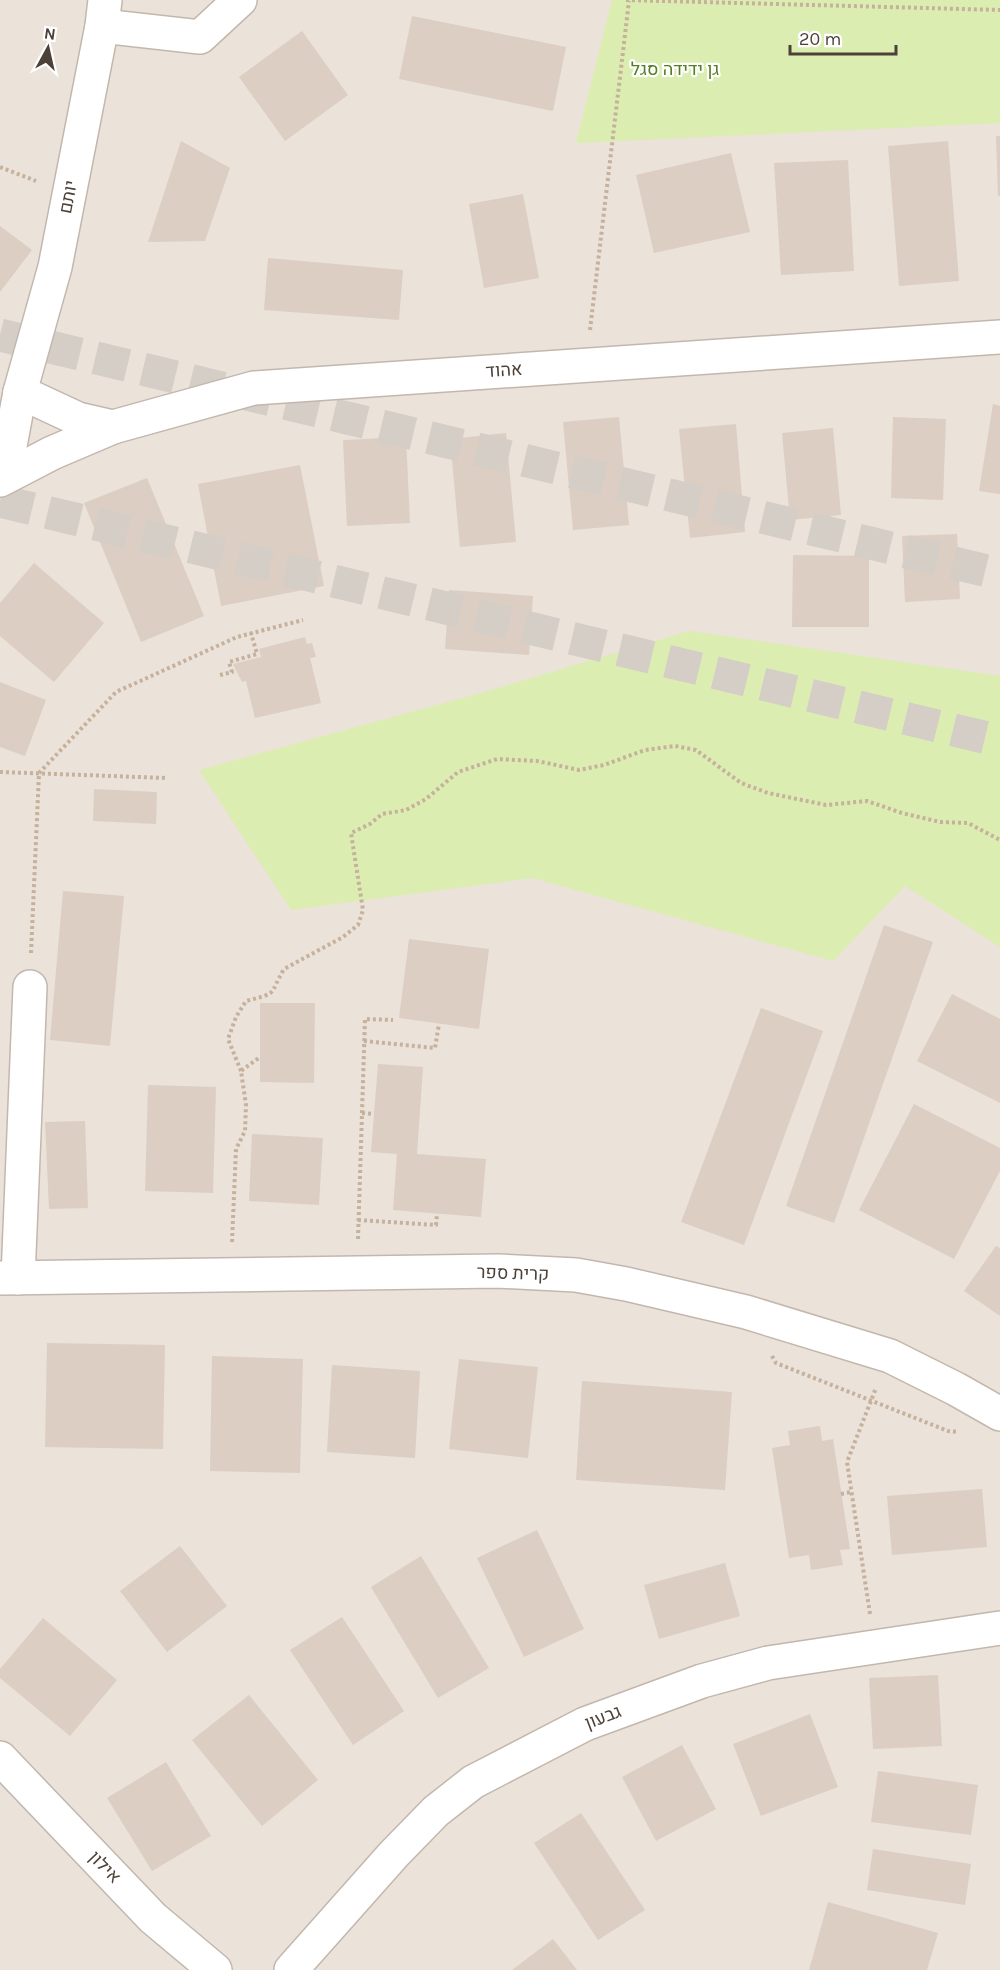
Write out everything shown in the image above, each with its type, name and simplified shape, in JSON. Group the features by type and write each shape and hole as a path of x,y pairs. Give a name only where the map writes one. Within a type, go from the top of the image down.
{"street":[{"path":"103,13 200,37 240,0"},
{"name":"יותם","path":"0,464 10,446 10,401 55,267 103,13"},
{"name":"אהוד","path":"10,401 113,427 254,388 1000,337"},
{"path":"0,480 52,453 113,427"},
{"path":"9,1278 30,987"},
{"name":"קרית ספר","path":"9,1278 498,1271 576,1275 626,1284 746,1312 890,1356 1000,1414"},
{"name":"גבעון","path":"291,1970 402,1845 436,1811 473,1782 585,1724 702,1681 768,1663 1000,1628"},
{"name":"אילון","path":"0,1758 153,1918 215,1970"}],"path":[{"path":"586,364 628,0 1000,10"},
{"path":"30,987 39,773 117,692 237,637 303,620"},
{"path":"220,675 232,672 229,662 257,654 251,633"},
{"path":"231,1275 236,1149 245,1131 246,1105 241,1071 228,1039 236,1017 246,1001 270,995 275,990 284,969 343,937 358,924 363,910 351,832 370,824 382,814 406,810 426,799 458,772 497,759 537,761 579,770 604,765 645,750 675,746 696,750 741,783 768,793 826,805 867,801 902,813 940,822 969,823 1000,840"},
{"path":"0,772 166,778"},
{"path":"358,1231 365,1019 393,1020"},
{"path":"364,1041 435,1048 439,1024"},
{"path":"241,1071 260,1057"},
{"path":"362,1113 374,1114"},
{"path":"358,1220 436,1225 438,1214"},
{"path":"746,1312 776,1363 872,1398 948,1431 959,1432"},
{"path":"872,1398 847,1462 875,1647"},
{"path":"841,1494 851,1492"}],"shaded area":[{"path":"0,0 1000,0 1000,1970 0,1970"}],"green space":[{"name":"גן ידידה סגל","path":"612,0 1000,0 1000,123 576,143"},
{"path":"689,631 1000,676 1000,947 905,886 833,961 532,878 291,910 199,770 495,689"}],"building":[{"path":"412,16 566,47 553,111 399,79"},
{"path":"302,31 348,95 285,141 239,77"},
{"path":"996,136 1000,136 1000,196 998,196"},
{"path":"181,141 230,168 205,241 148,242"},
{"path":"948,141 959,281 899,286 888,146"},
{"path":"731,153 750,232 654,253 636,175"},
{"path":"848,160 854,271 781,275 774,163"},
{"path":"523,194 539,278 484,288 469,204"},
{"path":"0,226 32,250 0,292"},
{"path":"268,258 403,270 399,320 264,310"},
{"path":"993,404 1000,406 1000,494 979,491"},
{"path":"619,417 629,525 573,530 563,422"},
{"path":"893,417 946,419 943,500 891,498"},
{"path":"736,424 745,532 690,538 679,429"},
{"path":"833,428 841,515 790,520 782,433"},
{"path":"506,433 516,542 460,547 450,439"},
{"path":"406,437 410,523 347,526 343,440"},
{"path":"300,465 324,586 221,606 198,484"},
{"path":"147,478 204,616 141,642 84,503"},
{"path":"957,534 960,599 905,602 902,536"},
{"path":"793,555 869,556 869,627 792,627"},
{"path":"34,563 104,623 54,682 0,636 0,603"},
{"path":"449,590 533,596 529,655 445,649"},
{"path":"305,637 307,644 312,643 316,657 310,658 321,703 255,718 246,681 242,682 233,664 261,657 259,649"},
{"path":"0,682 46,700 25,756 0,747"},
{"path":"94,789 157,792 156,824 93,821"},
{"path":"63,891 124,896 110,1046 50,1040"},
{"path":"884,925 933,942 834,1223 786,1206"},
{"path":"409,939 489,949 479,1029 399,1018"},
{"path":"952,994 1000,1019 1000,1103 917,1061"},
{"path":"260,1003 315,1003 314,1083 260,1082"},
{"path":"761,1008 823,1031 744,1245 681,1222"},
{"path":"378,1064 423,1067 417,1154 486,1159 481,1217 393,1210 397,1154 371,1152"},
{"path":"148,1085 216,1087 213,1193 145,1191"},
{"path":"914,1104 1000,1148 1000,1171 954,1259 859,1210"},
{"path":"85,1121 88,1208 49,1209 45,1122"},
{"path":"252,1134 323,1138 319,1205 249,1201"},
{"path":"996,1246 1000,1248 1000,1316 964,1291"},
{"path":"47,1343 165,1345 163,1449 45,1447"},
{"path":"212,1356 303,1359 300,1473 210,1471"},
{"path":"459,1359 538,1367 528,1458 449,1449"},
{"path":"332,1365 420,1371 415,1458 327,1452"},
{"path":"582,1381 732,1392 725,1490 576,1480"},
{"path":"820,1426 822,1441 833,1439 850,1549 840,1550 843,1565 811,1570 809,1555 789,1558 772,1448 790,1445 788,1431"},
{"path":"982,1489 987,1547 892,1555 887,1496"},
{"path":"537,1530 584,1629 524,1657 477,1558"},
{"path":"180,1546 227,1606 167,1652 120,1591"},
{"path":"421,1556 489,1668 438,1698 371,1587"},
{"path":"725,1563 740,1616 659,1639 644,1585"},
{"path":"342,1617 404,1711 353,1745 290,1650"},
{"path":"43,1618 117,1680 70,1736 0,1678 0,1669"},
{"path":"938,1675 942,1746 873,1749 869,1678"},
{"path":"249,1695 318,1780 262,1826 192,1740"},
{"path":"810,1714 838,1787 761,1816 733,1744"},
{"path":"682,1745 716,1809 656,1841 622,1777"},
{"path":"166,1762 211,1836 152,1871 107,1798"},
{"path":"878,1771 978,1785 971,1835 871,1822"},
{"path":"581,1813 645,1910 598,1940 534,1843"},
{"path":"873,1849 971,1864 965,1905 867,1890"},
{"path":"828,1902 938,1933 927,1970 809,1970"},
{"path":"553,1939 577,1970 512,1970"}],"tunnel":[{"path":"0,335 1000,574"},
{"path":"0,501 1000,741"}]}
